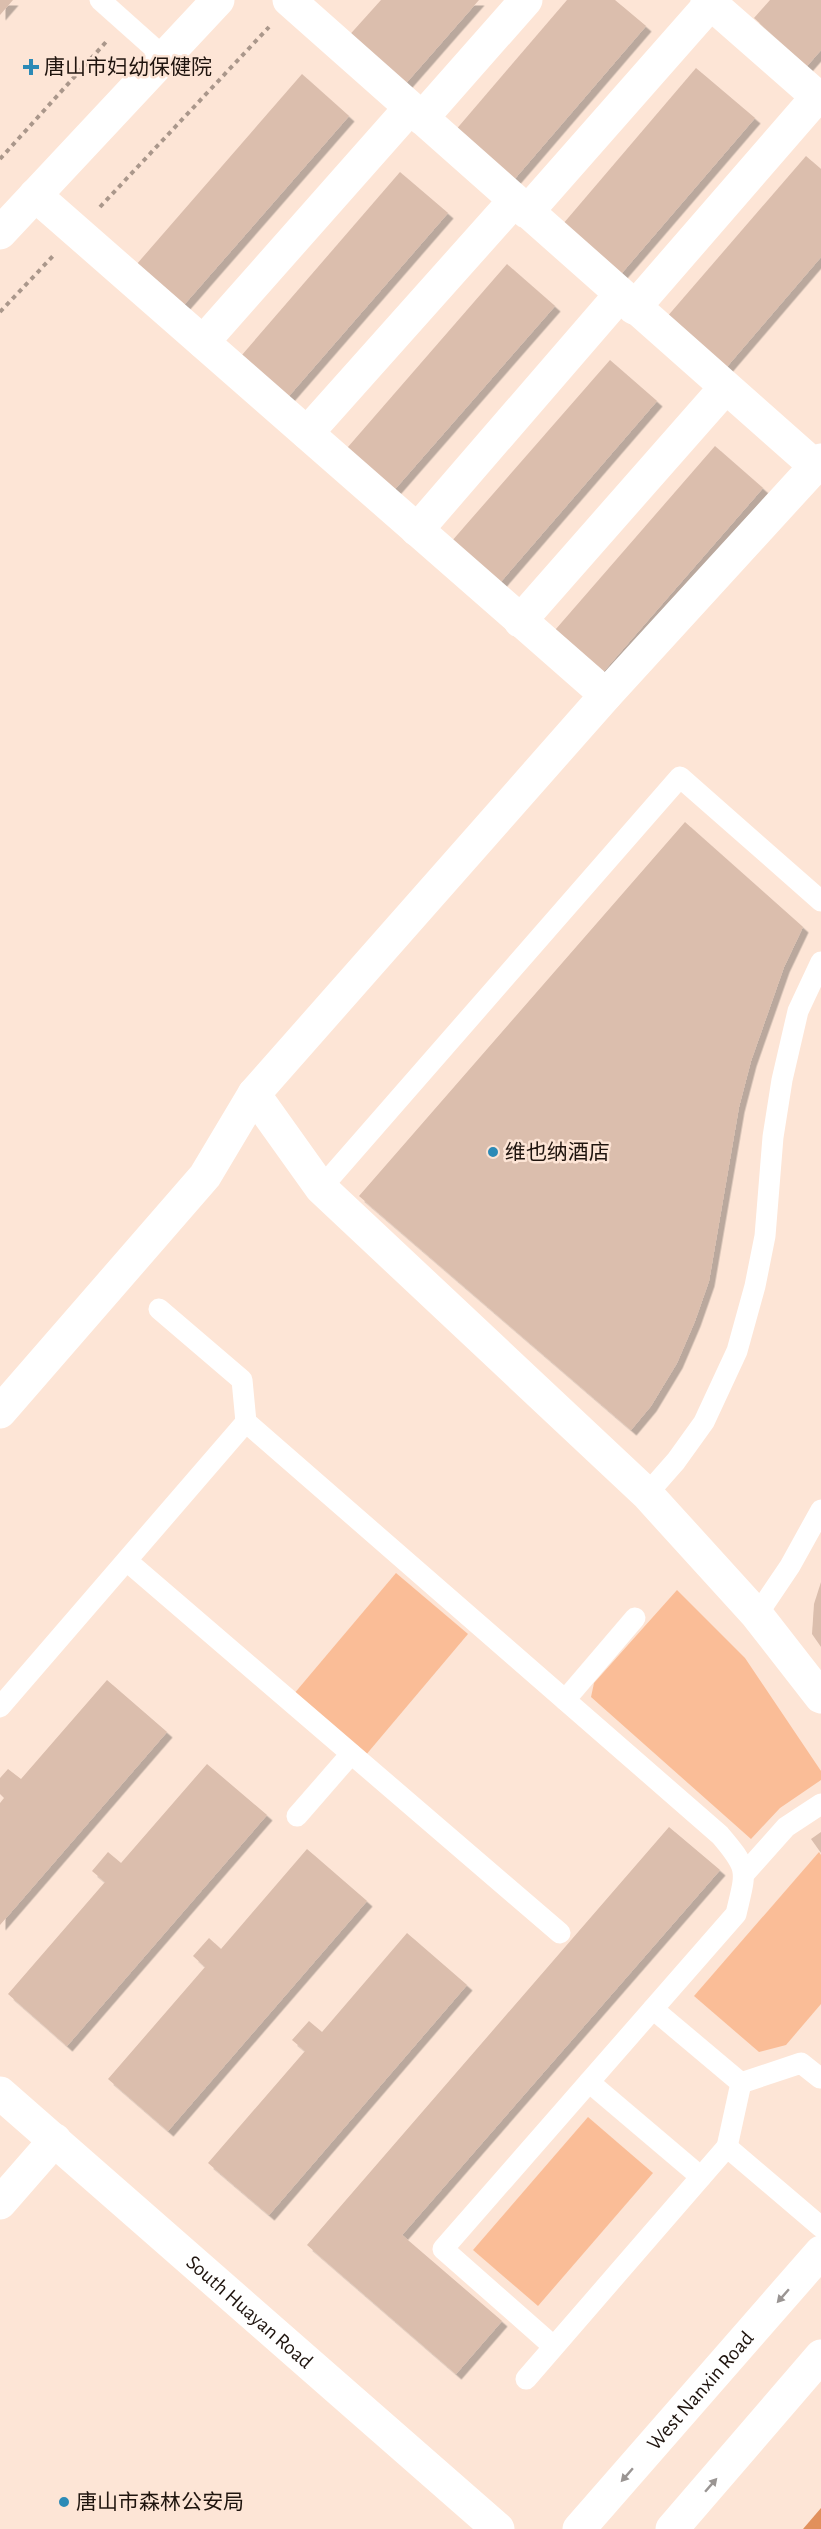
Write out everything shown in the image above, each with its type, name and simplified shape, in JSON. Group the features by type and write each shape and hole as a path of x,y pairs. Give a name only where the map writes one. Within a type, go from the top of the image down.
{"street":[{"path":"0,234 218,0"},
{"path":"203,342 416,113 526,0"},
{"path":"0,1412 206,1176 254,1094 606,695 818,462 724,388 290,1"},
{"path":"307,434 714,3 819,98 627,301 417,530"},
{"path":"35,195 606,695"},
{"path":"520,621 724,388"},
{"path":"254,1094 321,1188 647,1494 757,1615 821,1697"},
{"name":"South Huayan Road","path":"0,2093 498,2529"},
{"path":"0,2203 55,2140"},
{"name":"West Nanxin Road","path":"579,2529 821,2252"},
{"path":"672,2529 821,2356"}],"lane":[{"path":"100,0 123,23 164,57"},
{"path":"321,1188 680,777 821,901"},
{"path":"647,1494 676,1461 704,1422 737,1351 755,1286 765,1236 772,1147 782,1080 798,1011 821,962"},
{"path":"159,1308 242,1380 246,1422 720,1835 739,1857 745,1873"},
{"path":"0,1707 246,1422"},
{"path":"757,1615 790,1566 821,1510"},
{"path":"127,1561 560,1934"},
{"path":"565,1700 635,1618"},
{"path":"297,1816 351,1754"},
{"path":"553,2346 443,2249 736,1914 745,1873 786,1827 821,1804"},
{"path":"653,2009 741,2083"},
{"path":"741,2083 801,2063 821,2077"},
{"path":"589,2082 700,2177"},
{"path":"526,2379 727,2147 741,2083"},
{"path":"727,2147 821,2227"}],"path":[{"path":"0,312 290,1"},
{"path":"0,159 123,23"}],"shaded area":[{"path":"396,1573 468,1634 365,1756 293,1695"},
{"path":"677,1590 745,1658 821,1771 821,1780 780,1808 751,1839 591,1697 594,1683"},
{"path":"819,1852 821,1855 821,2004 786,2045 759,2052 694,1996"},
{"path":"588,2117 653,2173 538,2306 473,2250"},
{"path":"821,2508 821,2529 803,2529"}],"building":[{"path":"0,0 13,0 0,15"},
{"path":"381,0 479,0 401,89 345,40"},
{"path":"567,0 615,0 646,26 506,189 448,139"},
{"path":"770,0 821,0 821,50 807,66 754,18"},
{"path":"696,68 755,118 615,281 557,231"},
{"path":"302,74 349,116 183,306 136,265"},
{"path":"806,156 821,169 821,257 725,369 666,318"},
{"path":"400,172 448,213 282,404 235,363"},
{"path":"507,264 555,306 389,496 341,455"},
{"path":"610,360 657,401 492,592 444,550"},
{"path":"715,446 763,488 597,679 549,637"},
{"path":"685,822 803,927 784,967 751,1061 739,1107 709,1281 677,1363 651,1406 631,1430 359,1196"},
{"path":"821,1582 821,1647 812,1634 814,1604"},
{"path":"107,1680 167,1732 0,1925 0,1803 4,1798 0,1794 0,1778 8,1769 21,1779"},
{"path":"207,1764 267,1815 67,2046 8,1994 105,1882 92,1871 108,1852 121,1863"},
{"path":"669,1827 720,1870 402,2235 502,2321 456,2374 307,2245"},
{"path":"821,1832 821,1853 811,1839"},
{"path":"307,1849 367,1901 168,2131 108,2079 205,1967 193,1956 209,1938 221,1949"},
{"path":"407,1933 467,1985 269,2215 208,2163 305,2051 292,2040 309,2021 322,2032"}],"place":[{"name":"唐山市妇幼保健院","path":"31,67"},
{"name":"维也纳酒店","path":"493,1152"},
{"name":"唐山市森林公安局","path":"64,2502"}]}
